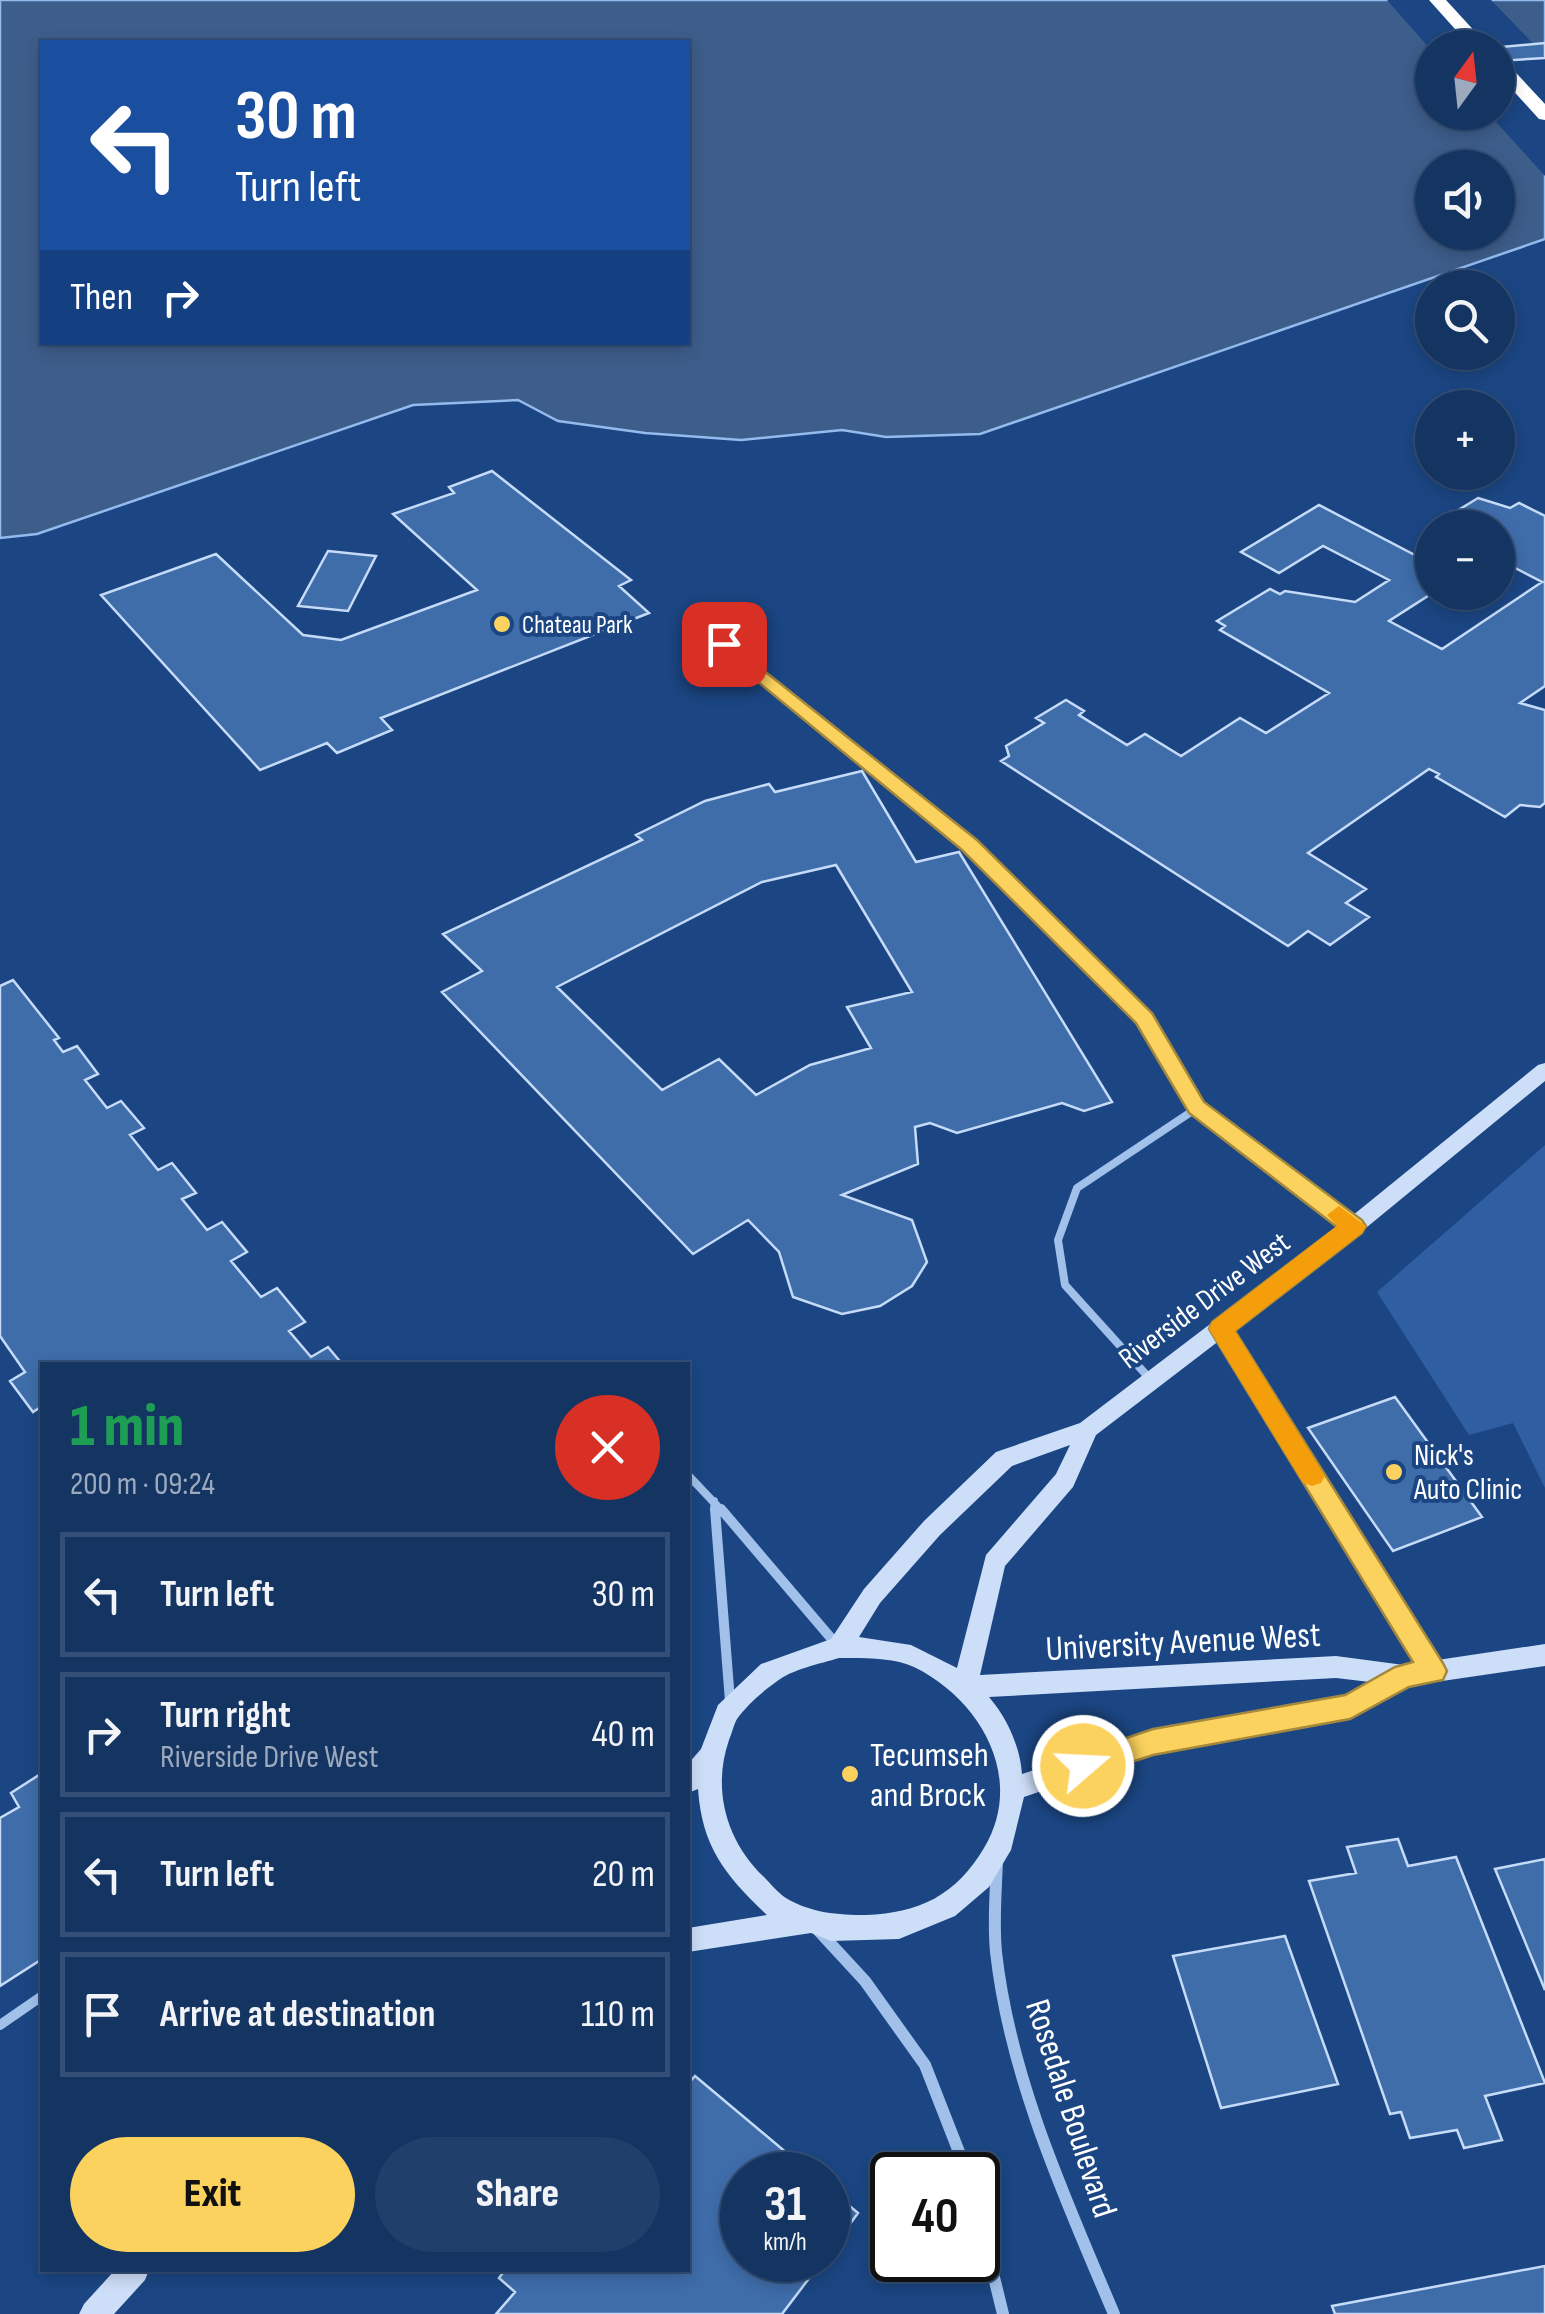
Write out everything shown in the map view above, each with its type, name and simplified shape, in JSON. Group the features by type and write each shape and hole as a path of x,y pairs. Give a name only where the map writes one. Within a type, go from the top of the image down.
{"highway":[{"path":"1437,0 1465,30"},
{"path":"1515,82 1545,115"}],"main road":[{"name":"Riverside Drive West","path":"839,1647 872,1596 932,1528 1004,1459 1088,1429 1354,1226 1545,1070"},
{"name":"Riverside Drive West","path":"965,1687 994,1562 1065,1480 1088,1429"},
{"path":"690,1940 809,1922 868,1930 921,1920 966,1894 997,1856 1008,1833 1012,1789 1005,1743 988,1713 965,1687 923,1659 882,1647 808,1652 752,1684 731,1707 717,1732 708,1758 706,1792 711,1824 748,1884 776,1905 809,1922"},
{"name":"University Avenue West","path":"965,1687 1336,1667 1404,1676 1545,1654"},
{"name":"University Avenue West","path":"1012,1789 1153,1742 1350,1706 1404,1676"},
{"path":"690,1780 708,1758"},
{"path":"94,2314 133,2272"}],"street":[{"name":"Rosedale Boulevard","path":"997,1856 996,1954 1008,2030 1060,2186 1114,2314"},
{"path":"809,1922 865,1981 925,2065 959,2152"},
{"path":"995,2282 1003,2314"}],"lane":[{"path":"698,623 970,845 1144,1018 1196,1108 1354,1226"},
{"path":"1153,1382 1064,1285 1058,1240 1078,1188 1196,1108"},
{"path":"1221,1329 1434,1671"},
{"path":"690,1477 839,1647"},
{"path":"714,1501 731,1707"},
{"path":"0,2025 40,1997"}],"shaded area":[{"path":"0,0 1545,0 1545,239 1515,249 1515,150 1415,150 1415,250 1513,250 1455,270 1415,270 1415,284 980,434 886,437 842,430 741,440 558,421 518,400 413,405 37,534 0,538"},
{"path":"1545,1145 1545,1488 1513,1423 1469,1435 1377,1292"}],"pier":[{"path":"1387,0 1491,0 1545,56 1545,176 1503,130 1515,130 1515,30 1415,32"}],"building":[{"path":"1545,43 1545,58 1515,60 1515,46"},
{"name":"Chateau Park","path":"492,471 631,580 619,586 649,613 381,718 392,730 337,753 327,743 260,770 101,595 216,554 303,635 341,640 477,590 393,514 454,493 449,487"},
{"path":"1478,498 1510,508 1519,503 1545,516 1545,686 1520,703 1545,710 1545,803 1540,807 1520,805 1505,817 1436,777 1439,774 1429,769 1308,853 1366,889 1346,903 1369,917 1330,945 1308,931 1288,946 1001,761 1009,756 1006,746 1044,723 1036,718 1066,700 1084,711 1079,715 1127,745 1145,734 1181,756 1240,718 1266,733 1329,693 1220,630 1225,626 1217,621 1270,589 1280,594 1285,591 1355,602 1389,580 1323,546 1279,573 1241,552 1319,505 1415,555 1415,604 1389,621 1442,649 1500,610 1515,610 1515,600 1542,582 1515,568 1515,510 1458,510"},
{"path":"328,551 376,556 348,611 298,606"},
{"path":"862,771 916,862 959,852 1112,1102 1084,1111 1062,1103 957,1133 930,1123 915,1127 918,1164 842,1195 912,1220 927,1262 912,1286 880,1306 842,1314 793,1297 779,1252 748,1220 693,1254 442,992 482,971 443,934 642,840 636,835 705,801 769,784 775,792","holes":["836,865 912,992 847,1007 871,1048 810,1065 756,1095 719,1059 662,1090 557,987 762,882"]},
{"path":"13,980 59,1038 54,1040 63,1052 77,1046 98,1074 85,1080 107,1108 121,1101 144,1128 130,1135 158,1170 172,1163 196,1193 182,1199 207,1230 222,1222 247,1252 231,1261 261,1297 277,1288 305,1322 289,1331 311,1357 328,1347 340,1362 40,1362 40,1407 33,1412 10,1381 25,1372 0,1336 0,986"},
{"name":"Nick's Auto Clinic","path":"1395,1397 1482,1517 1393,1551 1308,1428"},
{"path":"40,1774 40,1960 0,1986 0,1818 19,1807 11,1793"},
{"path":"1398,1839 1408,1866 1456,1857 1545,2083 1485,2096 1502,2140 1464,2148 1457,2130 1410,2138 1401,2112 1390,2114 1309,1881 1356,1873 1347,1847"},
{"path":"1545,1859 1545,1990 1495,1869"},
{"path":"1285,1936 1338,2084 1221,2108 1173,1956"},
{"path":"695,2076 786,2152 720,2152 720,2282 806,2282 782,2314 496,2314 515,2292 499,2278 504,2272 690,2272 690,2082"},
{"path":"850,2206 858,2213 850,2224"},
{"path":"1545,2266 1545,2314 1335,2314 1332,2306"}],"slow traffic":[{"path":"1312,1476 1221,1329 1354,1226 1339,1215"}],"place":[{"name":"Chateau Park","path":"502,624"},
{"name":"Nick's Auto Clinic","path":"1394,1472"},
{"name":"Tecumseh and Brock","path":"850,1774"}],"route":[{"path":"724,644 970,845 1144,1018 1196,1108 1354,1226 1221,1329 1434,1671 1404,1676 1350,1706 1153,1742 1083,1766"}]}
